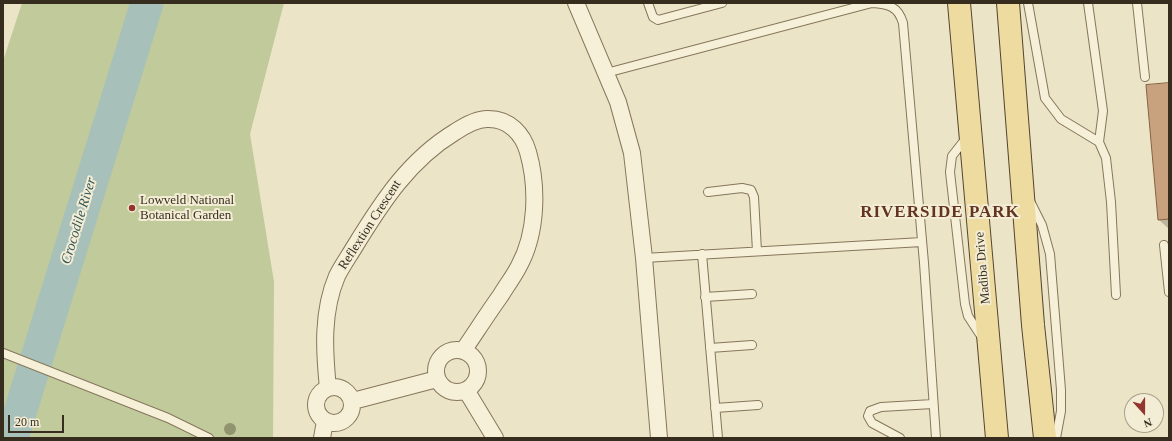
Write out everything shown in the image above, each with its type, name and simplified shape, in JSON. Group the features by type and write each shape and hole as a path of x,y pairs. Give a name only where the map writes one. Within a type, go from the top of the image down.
{"main road":[{"name":"Madiba Drive","path":"959,3 997,438"},
{"path":"1008,3 1033,325 1045,438"}],"street":[{"path":"578,4 618,102 632,153 644,258 659,438"},
{"name":"Reflextion Crescent","path":"328,388 325,358 325,330 338,276 350,255 383,200 403,175 434,146 451,134 462,127 489,119 512,126 522,136 527,149 534,187 530,237 519,266 463,351"},
{"path":"456,350 470,354 477,366 476,380 466,390 459,392 446,390 437,379 436,366 443,355 456,350"},
{"path":"353,401 437,379"},
{"path":"340,387 346,390 353,401 351,413 347,418 336,424 325,421 320,417 316,406 319,395 328,388 340,387"},
{"path":"466,390 495,438"},
{"path":"322,438 325,421"}],"lane":[{"path":"648,3 653,17 658,20 722,3"},
{"path":"606,73 872,3 890,5 897,9 901,14 903,23 922,242 936,438"},
{"path":"1028,3 1045,98 1061,119 1099,142"},
{"path":"1088,3 1103,112 1099,142 1106,158 1111,202 1116,295"},
{"path":"1137,3 1145,77"},
{"path":"708,192 742,188 751,190 754,197 757,251"},
{"path":"1023,188 1042,225 1050,254 1061,390 1061,411 1056,438"},
{"path":"644,258 922,242"},
{"path":"1164,244 1169,292"},
{"path":"702,254 718,438"},
{"path":"706,297 752,294"},
{"path":"710,348 752,345"},
{"path":"3,353 168,418 209,438"},
{"path":"900,438 872,423 868,416 870,411 881,407 933,404"},
{"path":"715,408 758,405"}],"green space":[{"name":"Lowveld National Botanical Garden","path":"22,3 284,3 250,134 274,282 273,438 3,438 3,61"}],"building":[{"path":"1169,83 1169,219 1158,220 1146,85"}],"waterway":[{"name":"Crocodile River","path":"12,438 147,3"}],"place":[{"name":"Lowveld National Botanical Garden","path":"132,208"}],"district":[{"name":"RIVERSIDE PARK","path":"940,213"}]}
